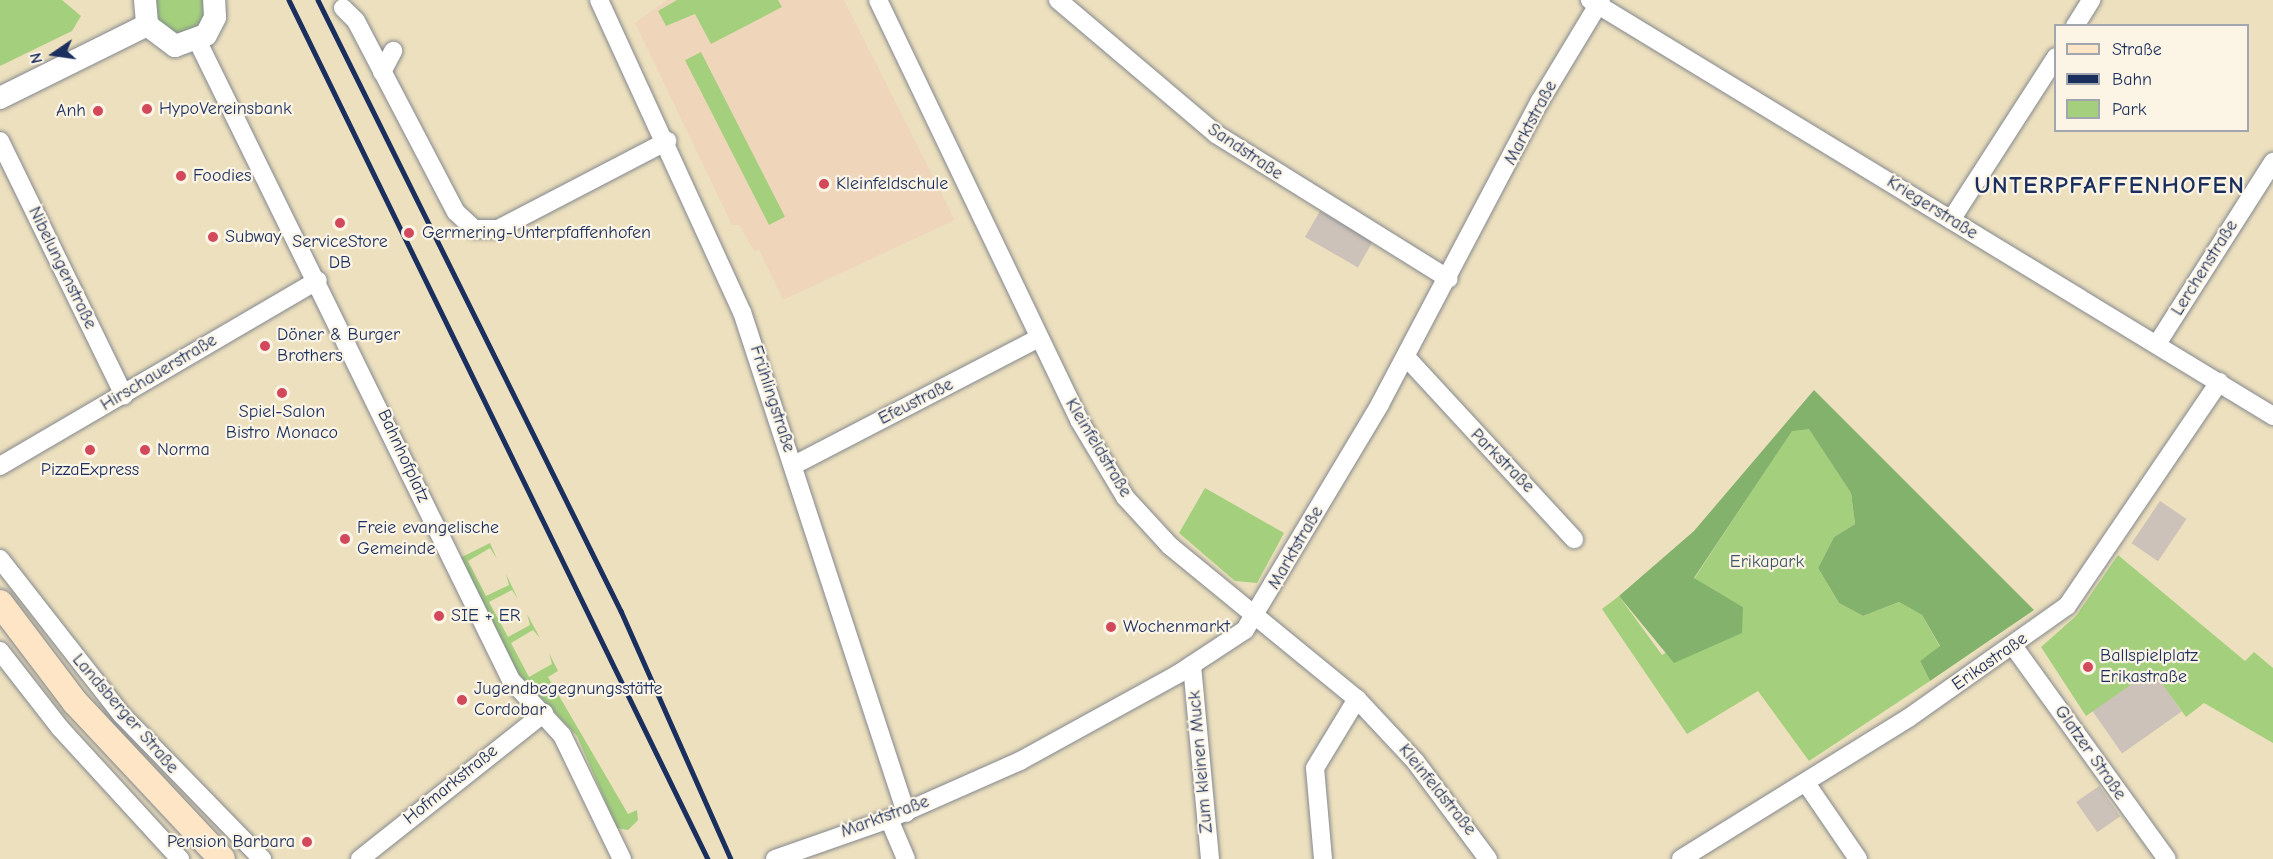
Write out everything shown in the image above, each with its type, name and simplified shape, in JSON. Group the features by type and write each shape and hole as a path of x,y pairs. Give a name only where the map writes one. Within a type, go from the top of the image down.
{"main road":[{"name":"Landsberger Straße","path":"0,603 75,702 222,859"}],"street":[{"path":"145,0 147,25 169,44 198,42 212,27 214,0"},
{"name":"Frühlingstraße","path":"599,0 667,141 742,312 794,465 897,816 906,859"},
{"name":"Kleinfeldstraße","path":"878,0 1039,338 1125,497 1170,546 1255,619 1358,699 1423,770 1488,859"},
{"name":"Sandstraße","path":"1058,0 1216,134 1449,279"},
{"path":"2076,24 2091,0"},
{"name":"Marktstraße","path":"774,859 897,816 1020,760 1192,665 1255,619 1406,357 1449,279 1537,107 1596,2"},
{"name":"Kriegerstraße","path":"1596,2 2273,416"},
{"path":"343,8 356,21 456,212 474,229 498,229 667,141"},
{"path":"0,98 147,25"},
{"name":"Bahnhofplatz","path":"198,42 318,280 511,680 562,735 622,859"},
{"path":"382,72 393,51"},
{"path":"1951,220 2054,59"},
{"name":"Nibelungenstraße","path":"0,141 124,395"},
{"name":"Lerchenstraße","path":"2157,344 2273,162"},
{"name":"Hirschauerstraße","path":"0,466 318,280"},
{"name":"Efeustraße","path":"794,465 1039,338"},
{"name":"Parkstraße","path":"1406,357 1574,539"},
{"name":"Erikastraße","path":"1681,859 1806,783 2014,647 2077,596 2219,382"},
{"name":"Landsberger Straße","path":"0,559 122,716 262,859"},
{"name":"Glatzer Straße","path":"2014,647 2167,859"},
{"path":"0,651 60,728 180,859"},
{"name":"Zum kleinen Muck","path":"1192,665 1210,859"},
{"path":"1323,859 1315,768 1358,699"},
{"name":"Hofmarkstraße","path":"360,859 544,713"},
{"path":"1806,783 1858,859"}],"shaded area":[{"name":"Kleinfeldschule","path":"667,0 844,0 955,220 783,300 759,250 754,251 739,225 732,225 635,23"},
{"path":"1320,211 1373,242 1358,267 1305,237"},
{"path":"2160,501 2187,519 2158,561 2131,543"},
{"path":"2152,669 2182,712 2122,753 2092,711"},
{"path":"2099,786 2120,816 2097,832 2076,802"}],"green space":[{"path":"0,0 62,0 81,16 72,31 0,66"},
{"path":"152,0 205,0 206,19 190,35 161,32"},
{"path":"677,0 778,0 782,7 711,44 695,14 666,26 658,11"},
{"path":"701,52 785,217 769,225 685,60"},
{"path":"1814,390 2034,610 1930,681 1920,661 1940,646 1922,615 1899,602 1863,616 1839,603 1818,568 1834,537 1855,524 1851,493 1809,429 1792,431 1694,578 1743,607 1742,633 1674,663 1619,596 1694,531"},
{"name":"Erikapark","path":"1809,428 1851,493 1855,524 1834,537 1818,568 1839,603 1863,616 1899,602 1922,615 1940,647 1920,661 1930,681 1809,761 1758,691 1687,734 1602,609 1619,596 1662,655 1743,607 1694,579 1792,430"},
{"path":"1205,488 1284,533 1257,583 1235,581 1179,533"},
{"path":"490,543 497,559 490,548 468,561 486,596 509,585 506,574 518,599 512,590 489,602 508,637 530,625 527,614 540,638 533,630 511,643 529,677 552,664 549,653 558,671 548,677 628,814 637,810 638,820 628,830 617,828 577,736 513,668 458,559"},
{"path":"2118,555 2245,661 2254,652 2273,668 2273,743 2204,703 2186,717 2152,670 2086,716 2041,647 2076,616"}],"railway":[{"path":"289,0 708,859"},
{"path":"318,0 621,611 731,859"}],"place":[{"name":"HypoVereinsbank","path":"147,109"},
{"name":"Anh","path":"98,111"},
{"name":"Foodies","path":"181,176"},
{"name":"Kleinfeldschule","path":"824,184"},
{"name":"ServiceStore DB","path":"340,223"},
{"name":"Germering-Unterpfaffenhofen","path":"409,233"},
{"name":"Subway","path":"213,237"},
{"name":"Döner & Burger Brothers","path":"265,346"},
{"name":"Spiel-Salon Bistro Monaco","path":"282,393"},
{"name":"PizzaExpress","path":"90,450"},
{"name":"Norma","path":"145,450"},
{"name":"Freie evangelische Gemeinde","path":"345,539"},
{"name":"SIE + ER","path":"439,616"},
{"name":"Wochenmarkt","path":"1111,627"},
{"name":"Ballspielplatz Erikastraße","path":"2088,667"},
{"name":"Jugendbegegnungsstätte Cordobar","path":"462,700"},
{"name":"Pension Barbara","path":"307,842"}],"district":[{"name":"UNTERPFAFFENHOFEN","path":"2110,186"}]}
